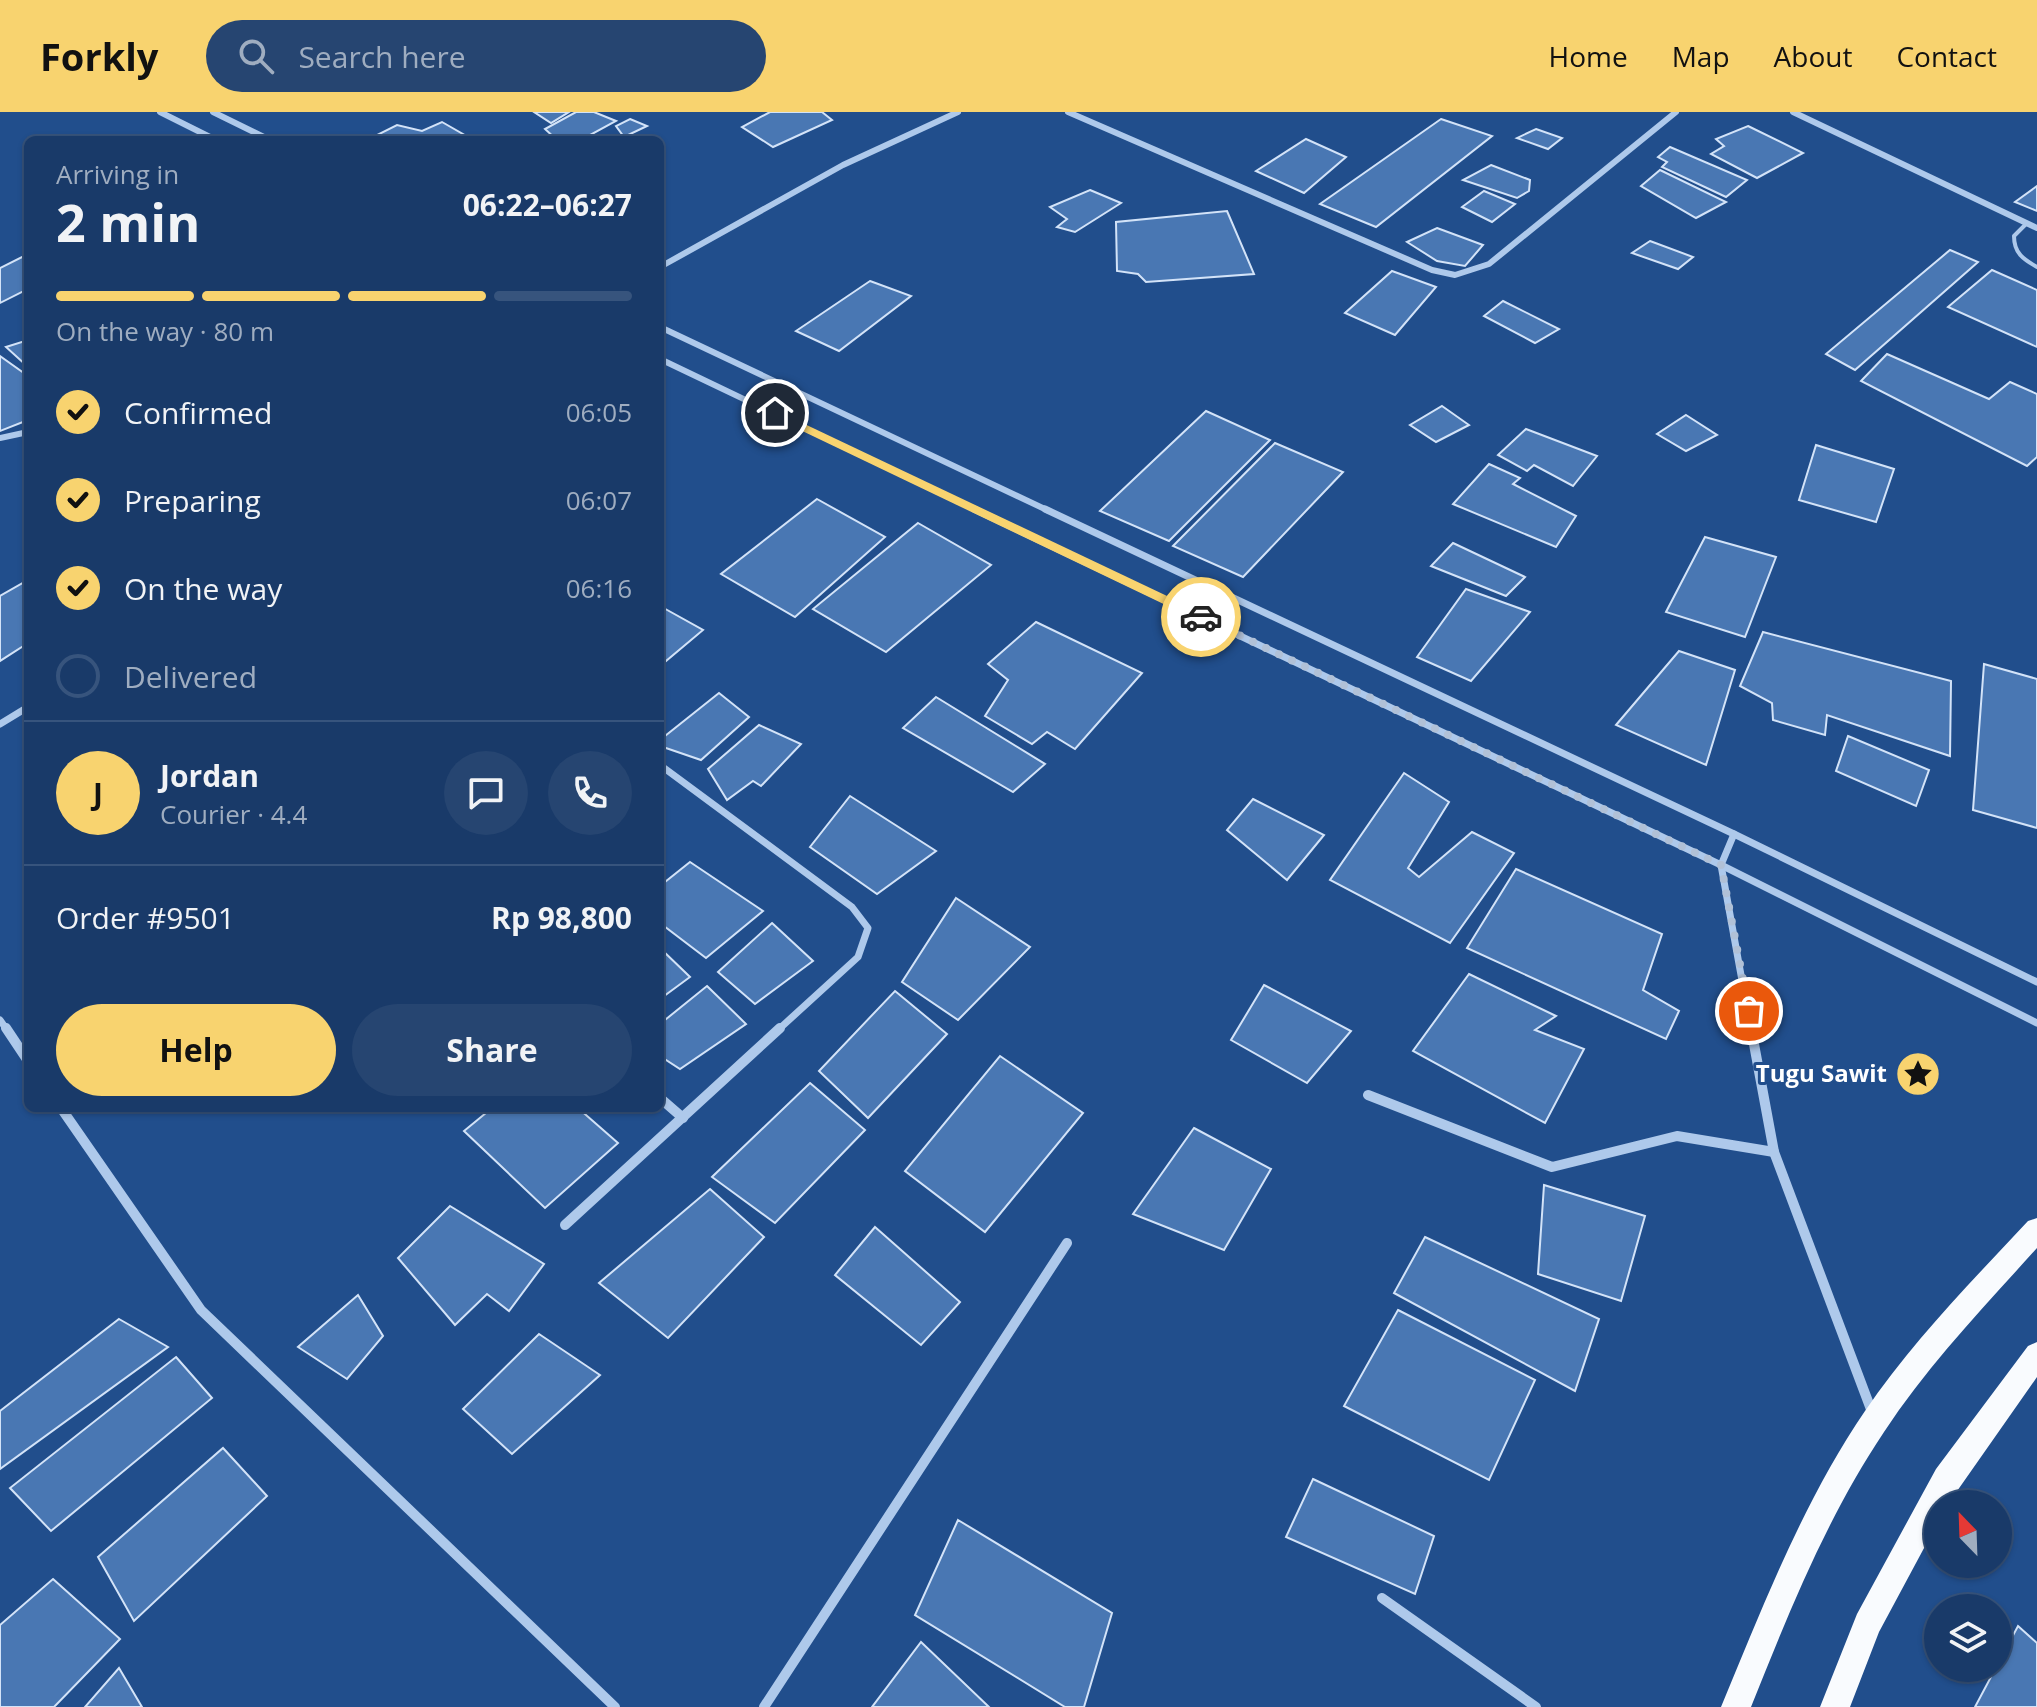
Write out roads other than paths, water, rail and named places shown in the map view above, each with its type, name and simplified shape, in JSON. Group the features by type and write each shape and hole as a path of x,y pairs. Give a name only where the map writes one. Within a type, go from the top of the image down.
{"highway":[{"path":"1736,1707 1821,1511 1875,1421 1952,1323 2037,1230"},
{"path":"1835,1707 1867,1624 1946,1479 2037,1355"}],"street":[{"path":"160,112 208,136"},
{"path":"213,112 262,136"},
{"path":"664,265 819,175 958,112"},
{"path":"1068,112 1432,270 1455,275 1489,264 1676,112"},
{"path":"1793,112 2037,228"},
{"path":"664,329 1734,834 2037,982"},
{"path":"664,361 1721,865 2037,1023"},
{"path":"0,438 24,433"},
{"path":"0,713 3,723 24,710"},
{"path":"565,1225 858,957 868,928 852,907 664,768"},
{"path":"1734,834 1721,865 1774,1152 1875,1421"},
{"path":"0,1020 24,1055"},
{"path":"1368,1095 1552,1167 1677,1136 1774,1152"},
{"path":"664,1101 683,1118"},
{"path":"64,1112 201,1310 615,1707"},
{"path":"764,1707 1067,1243"},
{"path":"1382,1598 1536,1707"}],"lane":[{"path":"2027,223 2014,236 2013,246 2019,257 2037,267"}],"place":[{"name":"Tugu Sawit","path":"1918,1074"}]}
